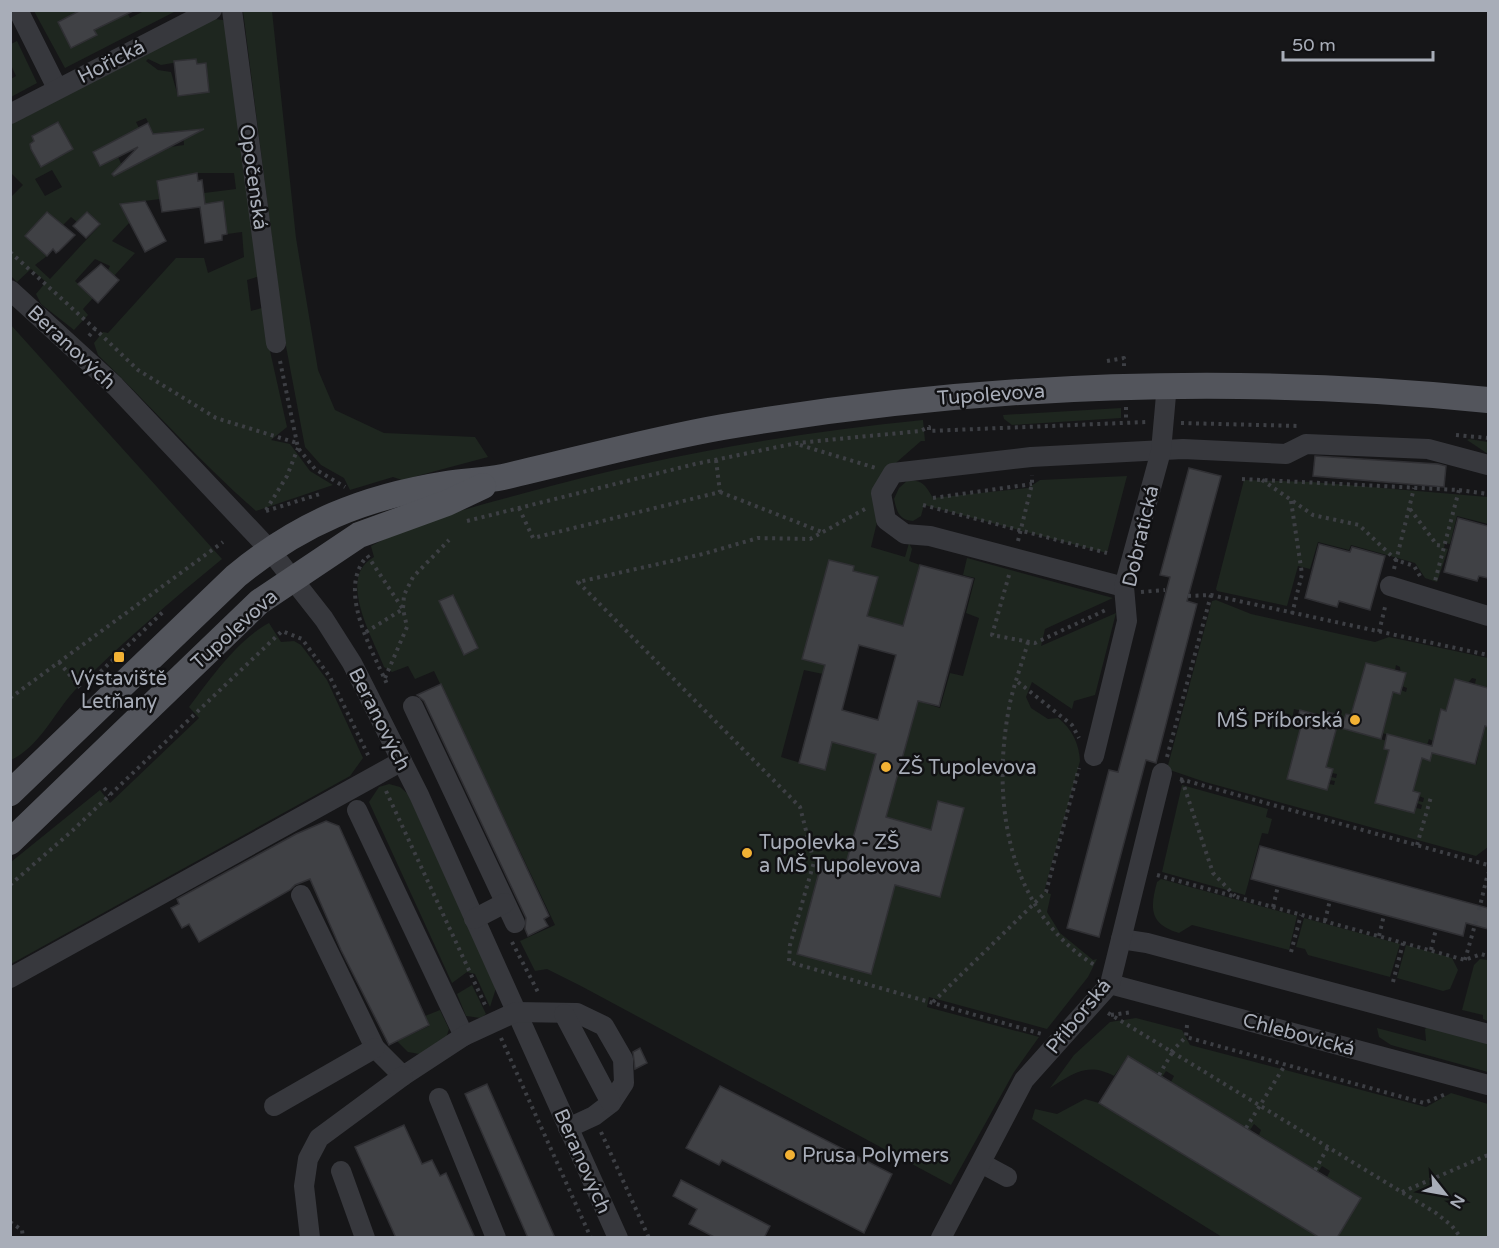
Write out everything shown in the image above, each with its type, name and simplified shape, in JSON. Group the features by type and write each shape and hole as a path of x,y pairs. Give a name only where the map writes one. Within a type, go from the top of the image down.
{"main road":[{"name":"Tupolevova","path":"10,793 184,625 269,549 300,530 350,507 445,484 500,478 630,445 805,414 934,398 1167,384 1387,392 1488,400"},
{"name":"Tupolevova","path":"13,836 247,614 293,578 359,536 447,503 500,478"}],"street":[{"path":"18,10 57,88"},
{"name":"Hořická","path":"10,114 212,10"},
{"name":"Opočenská","path":"232,10 276,343"},
{"name":"Beranových","path":"10,290 115,386 269,549 293,578 352,663 406,769 618,1238"},
{"name":"Dobratická","path":"1089,752 1127,621 1125,594 1161,451 1167,384"},
{"path":"1125,594 930,537 905,534 886,520 881,493 893,473 1031,457 1183,449 1286,454 1306,444 1428,449 1488,465"},
{"path":"1390,586 1488,616"},
{"path":"413,706 515,923"},
{"path":"10,978 377,774 439,761"},
{"name":"Příborská","path":"941,1238 1024,1080 1102,980 1121,939 1162,773"},
{"path":"357,810 464,1036"},
{"path":"302,895 375,1048 403,1076"},
{"path":"474,919 506,903"},
{"path":"1121,939 1157,945 1488,1034"},
{"name":"Chlebovická","path":"1102,980 1488,1085"},
{"path":"310,1238 304,1186 308,1159 319,1138 403,1076 464,1036 516,1012 577,1013 604,1026 623,1059 624,1083 611,1102 594,1116 568,1128"},
{"path":"564,1014 611,1102"},
{"path":"274,1106 375,1048"},
{"path":"439,1098 496,1238"},
{"path":"981,1163 1007,1177"},
{"path":"341,1171 365,1238"}],"path":[{"path":"10,252 138,370 216,418 297,443"},
{"path":"76,350 95,329"},
{"path":"276,343 298,448 315,469 345,487"},
{"path":"456,523 716,460 797,443 920,431 929,427 929,431 1126,421 1307,426"},
{"path":"1449,435 1488,438"},
{"path":"797,443 893,473"},
{"path":"298,448 287,476 266,511 326,492"},
{"path":"716,460 720,492"},
{"path":"1242,478 1459,490 1488,494"},
{"path":"1260,478 1313,515 1359,525 1396,560"},
{"path":"933,498 1032,484"},
{"path":"1378,632 1414,488"},
{"path":"1434,585 1459,490"},
{"path":"519,508 533,538 720,492 822,532"},
{"path":"882,500 810,539 758,538 703,554 578,582 800,807 814,862 790,945 789,962 1048,1035"},
{"path":"1291,501 1302,574 1292,614"},
{"path":"923,505 1107,553"},
{"path":"1409,509 1437,545 1443,546"},
{"path":"384,678 407,627 403,609 404,595 413,578 448,540"},
{"path":"10,698 224,542"},
{"path":"367,555 403,609"},
{"path":"363,561 355,575 353,590 356,608 388,687"},
{"path":"1035,643 1125,594 1165,590"},
{"path":"1211,595 1162,773 1488,865"},
{"path":"1188,596 1211,595 1488,655"},
{"path":"366,632 403,609"},
{"path":"10,885 72,831 282,631 302,639 330,677 377,774 591,1238"},
{"path":"1028,642 1009,707 1003,786 1007,838 1018,874 1034,904 1058,936 1077,954 1098,967 1102,980"},
{"path":"59,662 82,690"},
{"path":"933,1003 1046,892 1089,752 1072,725 1018,682"},
{"path":"187,710 193,716"},
{"path":"1182,779 1213,873 1236,897"},
{"path":"104,788 110,795"},
{"path":"1417,846 1431,797"},
{"path":"1139,870 1466,960 1481,954 1488,956"},
{"path":"1479,910 1488,873"},
{"path":"1273,907 1278,886"},
{"path":"1325,921 1330,900"},
{"path":"1292,952 1301,915"},
{"path":"1379,936 1384,915"},
{"path":"1466,960 1476,921"},
{"path":"1431,950 1436,929"},
{"path":"1393,982 1403,943"},
{"path":"1136,1011 1110,1015 1402,1192 1452,1226 1461,1238"},
{"path":"1159,1075 1172,1052 1186,1037 1187,1025 1177,1022"},
{"path":"1186,1037 1424,1103 1451,1092"},
{"path":"1246,1128 1285,1065"},
{"path":"600,1130 649,1238"},
{"path":"1315,1170 1328,1147"},
{"path":"1402,1192 1488,1155"},
{"path":"10,1221 22,1230 23,1238"}],"shaded area":[{"path":"34,11 79,11 58,22 72,48 97,35 84,11 118,11 121,17 128,14 130,18 144,11 176,11 65,68"},
{"path":"243,11 272,11 296,238 318,370 335,410 384,433 475,437 488,457 402,480 393,477 350,490 344,478 321,465 305,447 285,341"},
{"path":"214,19 223,20 229,27 260,276 247,280 251,311 265,307 268,342 287,427 271,440 290,444 310,471 333,485 256,511 98,355 94,343 103,332 108,333 176,258 204,258 208,273 244,257 242,232 227,234 223,202 200,205 196,194 236,189 234,173 197,173 158,181 160,199 121,204 130,222 112,241 135,253 114,276 108,270 110,266 95,259 75,281 93,298 83,309 88,315 74,330 41,304 36,294 46,282 31,269 17,282 11,276 10,198 23,185 11,173 11,122","holes":["148,59 161,65 196,59 197,64 205,63 209,92 178,96 171,72 158,70 146,61","146,118 153,133 113,154 100,166 93,152 139,128 136,122","58,122 72,147 47,163 30,144 34,141 32,136","183,131 184,145 170,147 124,170 118,157 166,132","52,170 62,187 45,196 35,179","87,212 100,225 50,279 35,265 47,256 25,236 45,214 62,226 71,217 77,222"]},
{"path":"17,41 37,83 11,97 11,79 16,76 11,65 11,44"},
{"path":"10,324 222,559 110,656 67,699 38,738 11,760"},
{"path":"1121,408 1121,418 1012,425 1004,419 1003,415"},
{"name":"Tupolevka - ZŠ a MŠ Tupolevova","path":"923,420 925,441 921,441 890,468 871,547 905,557 909,543 912,549 909,561 920,565 903,626 867,616 877,577 853,571 853,566 829,560 812,623 825,665 823,674 804,670 781,757 824,770 832,742 876,754 844,871 821,865 797,954 871,973 895,885 940,897 938,802 931,830 886,817 918,701 940,708 950,673 963,676 979,618 966,613 975,578 963,575 967,558 1113,598 1045,629 1041,646 1116,613 1095,695 1074,701 1072,709 1032,682 1026,697 1031,708 1048,719 1058,718 1063,722 1074,737 1078,748 1080,761 1044,892 1051,894 1047,912 1060,933 1093,960 1097,959 1088,977 1047,1029 929,997 927,1007 1039,1037 1014,1072 951,1185 581,986 547,969 535,971 520,941 555,925 434,671 415,679 408,666 392,672 384,667 366,625 358,593 358,579 363,566 374,557 371,546 407,529 444,516 570,481 670,458 720,448 872,425","holes":["452,595 478,647 465,654 439,602"]},
{"path":"1467,440 1488,442 1488,454"},
{"path":"1127,476 1107,553 924,505 921,516 913,521 908,520 899,514 894,499 899,488 908,480 924,484 933,498 1028,488 1040,480"},
{"path":"1244,480 1312,482 1488,497 1488,524 1457,516 1450,544 1445,543 1444,548 1448,549 1437,582 1425,578 1415,563 1351,545 1349,550 1318,542 1310,569 1298,566 1287,606 1216,589"},
{"name":"MŠ Příborská","path":"1216,600 1251,614 1375,642 1389,637 1488,658 1488,688 1475,684 1476,679 1472,678 1446,711 1442,709 1437,747 1431,746 1433,741 1429,739 1427,745 1382,733 1393,692 1399,694 1401,690 1406,692 1407,688 1402,686 1400,667 1396,665 1395,670 1366,663 1351,715 1346,714 1345,718 1349,723 1326,717 1328,712 1324,711 1322,716 1294,709 1293,715 1303,718 1296,725 1301,726 1327,790 1329,784 1334,785 1335,781 1330,780 1331,777 1336,778 1337,774 1332,773 1332,769 1326,767 1337,727 1391,742 1385,745 1384,749 1389,750 1375,803 1414,813 1416,808 1421,809 1422,805 1417,803 1418,801 1423,802 1424,798 1419,796 1420,793 1413,791 1424,750 1476,765 1485,726 1488,727 1488,847 1476,856 1205,782 1167,769 1212,601"},
{"path":"269,623 281,642 294,641 301,645 327,680 363,758 350,776 11,964 11,862 100,790 110,803 199,718 189,707 215,672 236,649"},
{"path":"389,784 400,787 408,794 496,988 490,1007 475,974 467,972 452,983 369,802 379,787"},
{"path":"1182,785 1268,809 1266,817 1272,819 1268,834 1262,833 1245,895 1162,872"},
{"path":"1161,879 1297,916 1289,950 1192,925 1179,933 1169,929 1157,920 1154,914 1153,900 1157,882"},
{"path":"1304,918 1400,944 1390,977 1308,955 1305,949 1296,947"},
{"path":"1406,945 1452,958 1458,970 1450,989 1443,991 1397,978"},
{"path":"1480,959 1488,960 1488,1021 1483,1019 1483,1015 1462,1010 1474,965"},
{"path":"472,985 486,1014 481,1018 466,1016 457,994"},
{"path":"440,1010 449,1029 444,1044 425,1055 408,1052 397,1041 429,1026 425,1016"},
{"path":"1136,1018 1182,1030 1190,1045 1426,1107 1451,1093 1488,1104 1488,1237 1337,1237 1361,1198 1327,1177 1330,1171 1322,1166 1318,1172 1259,1135 1261,1130 1254,1124 1250,1130 1171,1082 1174,1076 1166,1071 1162,1077 1128,1056 1114,1076 1096,1070 1081,1071 1050,1088 1074,1055 1110,1022"},
{"path":"1429,1026 1488,1042 1488,1072 1391,1045 1379,1037 1377,1028 1426,1041 1425,1029"},
{"path":"1085,1099 1099,1103 1320,1237 1222,1237 1032,1119 1035,1109 1057,1114"}],"building":[{"path":"79,11 133,11 94,30 97,35 71,48 58,22"},
{"path":"196,59 197,64 206,63 209,92 178,96 174,61"},
{"path":"58,122 73,149 41,167 31,149 30,144 34,141 32,136"},
{"path":"148,123 153,134 204,129 114,176 112,174 138,147 100,166 93,152"},
{"path":"197,173 198,181 202,180 205,204 223,201 227,234 222,235 222,240 205,243 200,207 162,212 157,181"},
{"path":"145,201 166,241 145,252 120,204"},
{"path":"47,212 75,235 59,251 56,253 53,249 47,256 25,236"},
{"path":"87,212 100,224 86,238 73,226"},
{"path":"101,264 119,280 98,303 78,284"},
{"path":"1315,456 1438,464 1446,466 1444,487 1313,476"},
{"path":"1189,468 1221,476 1187,601 1197,604 1156,763 1146,760 1099,937 1067,928 1109,770 1118,772 1137,702 1170,577 1160,575"},
{"path":"1458,518 1488,526 1488,578 1479,576 1477,581 1444,572"},
{"path":"1319,544 1350,552 1352,547 1385,556 1370,610 1339,601 1337,607 1305,598"},
{"name":"ZŠ Tupolevova","path":"829,560 854,566 853,571 878,577 867,616 903,626 920,565 973,579 939,706 918,701 886,817 931,830 938,801 964,808 940,897 895,885 871,974 797,954 821,865 844,871 876,754 832,742 825,770 799,763 825,665 802,659","holes":["859,645 896,655 878,720 842,710"]},
{"path":"453,595 478,648 464,655 439,601"},
{"path":"1366,663 1406,673 1400,694 1393,692 1381,739 1341,728 1346,714 1351,715"},
{"path":"1455,679 1488,688 1488,727 1485,726 1475,764 1432,753 1430,761 1422,758 1413,791 1420,793 1414,813 1375,803 1389,750 1384,749 1387,734 1432,746 1441,709 1446,711"},
{"path":"441,684 549,916 544,919 548,926 528,936 525,929 526,918 424,701 417,695"},
{"path":"1300,710 1322,716 1323,711 1340,715 1326,767 1333,769 1327,790 1287,779 1301,726 1296,725"},
{"path":"326,821 339,826 429,1025 389,1045 341,950 310,879 295,885 199,942 189,924 182,928 171,908 179,904 177,899 296,834"},
{"path":"1260,846 1488,908 1488,929 1466,923 1463,936 1251,879"},
{"path":"640,1048 647,1063 635,1069 633,1052"},
{"path":"1128,1056 1361,1198 1337,1238 1320,1238 1099,1103"},
{"path":"487,1084 555,1238 528,1238 465,1094"},
{"path":"720,1086 892,1174 864,1233 722,1160 719,1165 686,1148"},
{"path":"404,1125 422,1164 432,1160 440,1176 446,1173 475,1238 396,1238 355,1147"},
{"path":"681,1180 770,1226 764,1238 716,1238 689,1224 697,1209 673,1196"}],"place":[{"name":"Výstaviště Letňany","path":"119,657"},
{"name":"MŠ Příborská","path":"1355,720"},
{"name":"ZŠ Tupolevova","path":"886,767"},
{"name":"Tupolevka - ZŠ a MŠ Tupolevova","path":"747,853"},
{"name":"Prusa Polymers","path":"790,1155"}]}
